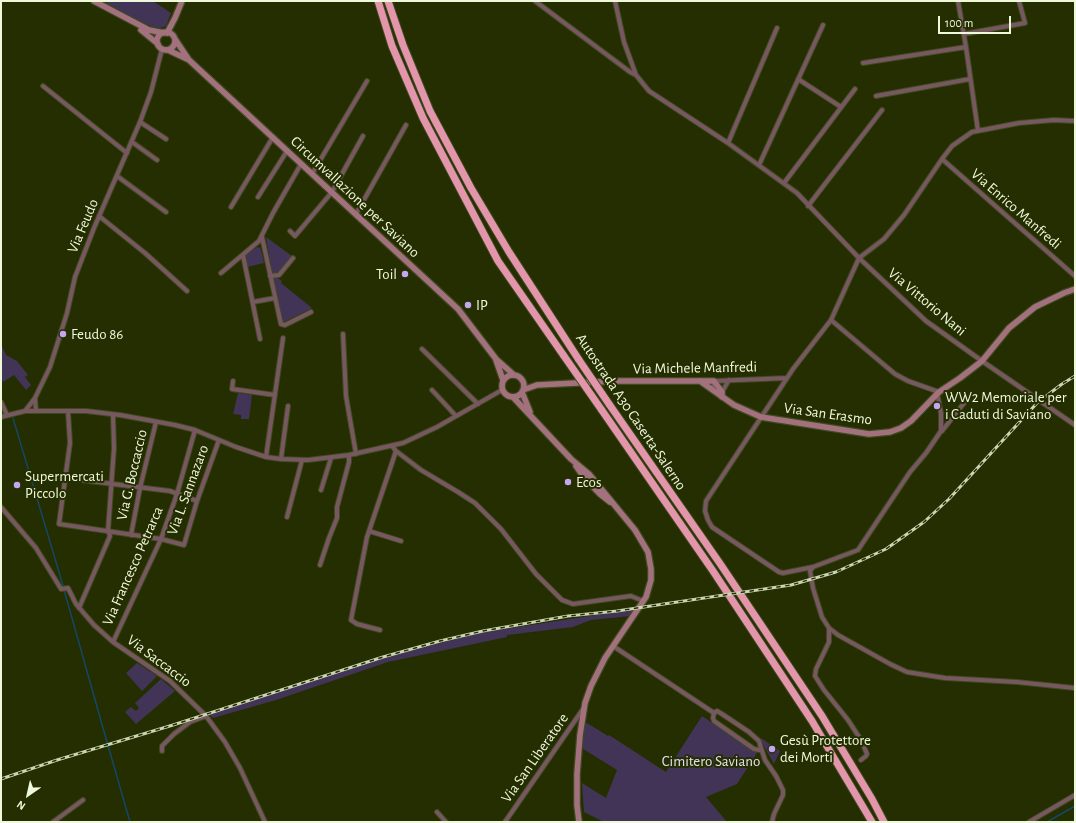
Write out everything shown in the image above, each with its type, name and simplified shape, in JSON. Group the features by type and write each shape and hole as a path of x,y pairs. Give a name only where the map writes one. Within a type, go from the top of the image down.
{"highway":[{"name":"Autostrada A30 Caserta-Salerno","path":"378,1 392,46 423,118 498,261 713,571 803,708 872,822"},
{"name":"Autostrada A30 Caserta-Salerno","path":"388,1 403,45 430,111 471,188 509,252 579,360 822,716 872,799 884,822"}],"main road":[{"path":"94,1 149,30 169,35"},
{"path":"128,20 165,50 173,47 169,35 182,1"},
{"path":"158,44 158,38 169,35"},
{"name":"Circumvallazione per Saviano","path":"169,35 189,60 458,309 496,359 514,374"},
{"name":"Circumvallazione per Saviano","path":"165,50 189,60"},
{"name":"Via San Erasmo","path":"714,381 722,394 734,405 761,417 869,434 890,432 902,428 911,421 938,392 960,378 982,361 1009,328 1035,307 1075,289"},
{"name":"Circumvallazione per Saviano","path":"496,359 503,380"},
{"path":"537,385 522,380 514,374 503,380 502,390 507,395 513,397 574,462 604,490 613,504 635,530 648,552 651,569 651,580 644,599 598,672 584,708 577,774 577,805 579,822"},
{"path":"522,380 524,386 522,391 533,418"},
{"name":"Via Michele Manfredi","path":"537,385 604,382 714,381"},
{"name":"Via San Erasmo","path":"700,382 722,394"},
{"path":"513,397 522,391 537,385"}],"street":[{"path":"535,1 636,75"},
{"path":"615,1 624,42 636,75"},
{"path":"958,1 978,130"},
{"path":"964,34 1025,23 1020,1"},
{"path":"759,164 822,25"},
{"path":"728,143 777,28"},
{"path":"864,64 966,47"},
{"name":"Via Feudo","path":"25,411 35,398 55,352 67,313 75,278 99,216 140,122 165,50"},
{"name":"Via Vittorio Nani","path":"636,75 649,91 759,164 797,193 859,258 926,321 1075,426"},
{"path":"798,79 841,107"},
{"path":"876,96 970,79"},
{"path":"312,174 367,81"},
{"path":"43,86 127,153"},
{"path":"784,183 855,89"},
{"path":"808,206 882,110"},
{"path":"968,398 910,472 858,550 813,567 783,573 779,572 712,527 708,520 705,511 706,501 787,378 830,320 859,258 884,239 904,215 952,146 972,132 978,130 1019,123 1054,120 1075,122"},
{"path":"140,122 166,139"},
{"path":"356,214 406,126"},
{"path":"290,231 295,236 332,192 363,136"},
{"path":"231,207 272,137"},
{"path":"132,142 157,160"},
{"path":"258,197 287,151"},
{"name":"Via Enrico Manfredi","path":"942,159 1075,276"},
{"path":"221,273 259,241 273,212 301,164"},
{"path":"117,176 166,212"},
{"path":"99,216 145,253 186,291"},
{"path":"262,236 280,322 282,325 311,312"},
{"path":"243,255 260,339"},
{"path":"270,276 279,275 293,258"},
{"path":"253,302 275,298"},
{"path":"830,320 894,374 938,392 941,413 941,432"},
{"path":"343,334 346,396 356,454"},
{"path":"266,457 283,338"},
{"path":"422,349 478,404"},
{"name":"Via Michele Manfredi","path":"714,381 787,378"},
{"path":"722,394 729,380"},
{"path":"233,381 232,389 275,395"},
{"path":"714,381 714,390"},
{"path":"432,390 456,416"},
{"path":"1,417 25,411 68,411 113,415 175,425 195,430 266,457 302,460 349,456 403,443 456,416 502,390"},
{"path":"35,398 36,411"},
{"path":"1,404 7,415"},
{"path":"281,459 288,406"},
{"path":"68,411 70,444 65,478 170,491 197,501"},
{"path":"79,608 110,536 108,531 114,448 113,415"},
{"name":"Via G. Boccaccio","path":"131,535 140,488 156,422"},
{"name":"Via Francesco Petrarca","path":"113,642 161,539 177,494 195,430"},
{"name":"Via L. Sannazaro","path":"65,478 59,524 161,539 184,545 197,501 219,440"},
{"path":"392,446 396,451 422,470 475,503 501,529 536,574 562,600 573,604 632,596 644,599"},
{"path":"380,630 357,624 351,620 369,531 396,451"},
{"path":"320,565 337,518 337,508 349,462 349,456"},
{"path":"321,490 331,458"},
{"path":"287,517 302,460"},
{"name":"Via Saccaccio","path":"1,506 36,548 61,589 68,588 79,608 94,625 113,642 170,681 206,716 225,742 240,768 265,822"},
{"path":"369,531 401,541"},
{"path":"813,567 810,571 813,588 822,618 828,628 872,654 907,672 945,678 1017,682 1075,688"},
{"path":"828,628 829,642 816,669 815,676 861,740 867,754 861,760"},
{"path":"613,646 714,713 719,712 749,732 759,741 765,760 776,776 783,790 783,794 772,822"},
{"name":"Via San Liberatore","path":"505,822 584,708"},
{"path":"714,713 714,721 754,749 757,750 761,748"},
{"path":"162,751 162,746 174,734 190,722 206,716"},
{"path":"1029,822 1075,795"},
{"path":"53,822 83,800"},
{"path":"437,812 446,822"}],"green space":[{"path":"107,1 153,1 171,13 166,26 160,28 153,27 140,22 106,3"},
{"path":"266,237 292,256 278,273 272,273"},
{"path":"257,247 261,250 264,263 247,267 246,255"},
{"path":"273,277 276,277 282,281 281,283 312,308 282,323"},
{"path":"1,344 6,355 17,361 28,375 25,377 31,385 26,390 14,375 3,382 1,377"},
{"path":"238,393 252,395 249,419 241,419 241,415 233,414"},
{"path":"635,609 630,616 591,620 573,627 507,635 507,637 388,662 276,700 213,718 209,714 353,667 435,644 485,632"},
{"path":"137,663 157,676 142,691 126,673"},
{"path":"161,679 175,691 136,724 125,712 131,707 136,711 139,708 135,703"},
{"name":"Cimitero Saviano","path":"702,716 757,753 737,784 706,797 727,822 601,822 602,821 584,812 582,783 606,798 617,770 580,747 584,724 587,723 608,736 609,735 666,772"},
{"path":"761,738 780,751 774,764 761,741"}],"waterway":[{"path":"13,418 59,572 130,822"},
{"path":"1047,822 1075,806"}],"railway":[{"path":"1,779 383,657 440,641 483,631 568,616 617,611 791,585 836,572 886,549 924,522 949,499 1037,403 1075,376"}],"place":[{"name":"Toil","path":"405,274"},
{"name":"IP","path":"468,305"},
{"name":"Feudo 86","path":"63,334"},
{"name":"WW2 Memoriale per i Caduti di Saviano","path":"937,406"},
{"name":"Ecos","path":"568,482"},
{"name":"Supermercati Piccolo","path":"17,485"},
{"name":"Gesù Protettore dei Morti","path":"772,749"}]}
